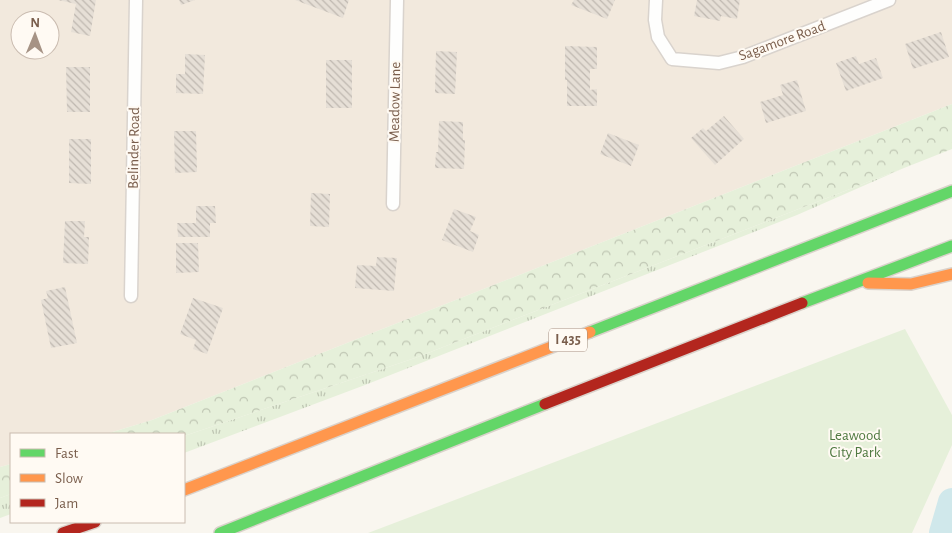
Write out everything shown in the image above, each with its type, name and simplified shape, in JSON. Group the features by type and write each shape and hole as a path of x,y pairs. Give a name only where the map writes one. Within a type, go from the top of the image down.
{"highway":[{"name":"I 435","path":"185,490 952,191"},
{"path":"220,533 755,321 952,246"},
{"path":"857,283 911,284 952,274"},
{"path":"63,533 92,523"}],"street":[{"name":"Belinder Road","path":"131,296 136,0"},
{"name":"Meadow Lane","path":"393,204 397,0"},
{"name":"Sagamore Road","path":"656,0 655,20 658,37 672,58 718,63 743,57 889,0"}],"shaded area":[{"path":"0,0 952,0 952,104 152,420 109,433 10,433 10,464 0,467"}],"green space":[{"path":"952,104 952,149 904,168 415,358 185,436 185,433 109,433 152,420"},
{"path":"904,168 797,215 365,385 185,453 185,436 415,358"},
{"name":"Leawood City Park","path":"905,329 952,415 952,445 912,533 368,533"},
{"path":"10,464 10,494 0,498 0,467"},
{"path":"10,494 10,514 0,518 0,498"}],"building":[{"path":"58,0 96,0 90,36 71,32 76,4"},
{"path":"179,0 195,0 181,5"},
{"path":"295,0 349,0 343,18"},
{"path":"574,0 615,0 607,19 571,5"},
{"path":"697,0 740,0 737,19 721,16 720,21 694,16"},
{"path":"941,32 949,57 913,69 905,44"},
{"path":"565,46 597,47 597,69 590,69 590,90 597,89 597,106 567,106"},
{"path":"436,51 457,52 455,94 435,93"},
{"path":"185,54 205,55 203,94 176,93 176,74 185,74"},
{"path":"856,56 859,64 876,58 883,78 846,91 836,63"},
{"path":"326,60 352,60 352,108 326,108"},
{"path":"66,67 90,67 90,112 67,112"},
{"path":"797,80 806,111 766,123 760,102 783,95 780,85"},
{"path":"724,116 744,139 715,165 691,138 703,128 706,131"},
{"path":"439,121 463,122 463,140 465,140 464,169 435,168 436,152 438,152"},
{"path":"174,131 196,131 197,172 175,173"},
{"path":"608,133 639,145 631,166 600,154"},
{"path":"69,139 91,139 91,184 69,183"},
{"path":"311,193 330,194 329,227 310,226"},
{"path":"196,206 215,206 216,223 210,223 210,237 178,237 177,223 196,223"},
{"path":"454,209 476,217 470,231 479,235 473,252 442,240"},
{"path":"65,221 85,221 84,237 89,237 88,264 63,263"},
{"path":"176,243 198,243 199,272 176,273"},
{"path":"377,257 397,258 394,291 355,288 357,265 376,266"},
{"path":"65,287 77,343 51,348 41,300 48,298 46,291"},
{"path":"193,298 223,308 207,354 193,349 196,340 180,334"}],"waterway":[{"path":"943,533 952,502"}],"traffic: fast":[{"path":"590,332 952,191"},
{"path":"802,303 952,246"},
{"path":"220,533 545,404"}],"traffic: slow":[{"path":"868,283 911,284 952,274"},
{"path":"185,490 590,332"}],"traffic: jam":[{"path":"545,404 802,303"},
{"path":"63,533 92,523"}]}
